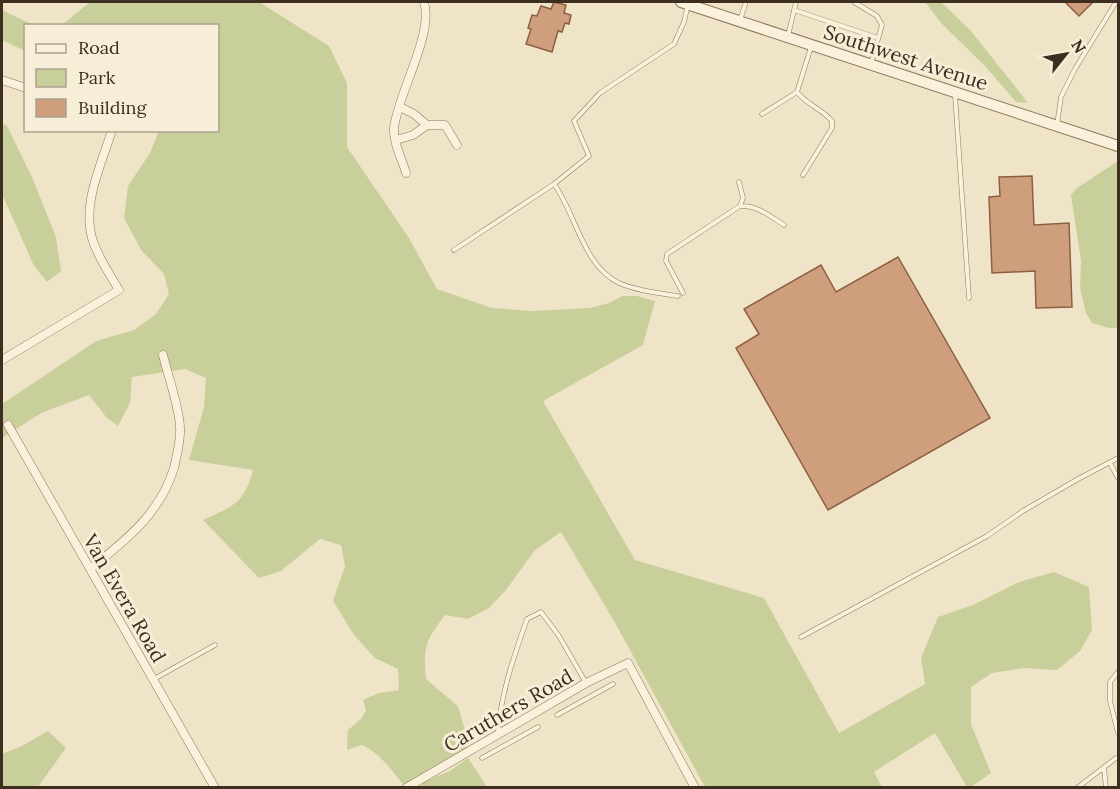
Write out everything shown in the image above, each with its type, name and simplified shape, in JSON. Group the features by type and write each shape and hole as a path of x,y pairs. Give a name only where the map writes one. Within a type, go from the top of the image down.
{"street":[{"path":"406,173 394,128 426,22 424,2"},
{"name":"Southwest Avenue","path":"685,3 1119,146"},
{"path":"2,80 24,87"},
{"path":"400,107 414,114 427,125"},
{"path":"396,140 413,135 427,125 445,125 457,145"},
{"path":"2,360 119,290 96,249 89,218 90,200 111,132"},
{"path":"90,569 124,542 145,521 159,501 171,477 177,457 180,425 163,355"},
{"name":"Van Evera Road","path":"8,424 215,788"},
{"name":"Caruthers Road","path":"406,788 586,683 628,663 695,788"}],"lane":[{"path":"740,21 746,2"},
{"path":"788,37 796,2"},
{"path":"854,2 877,16 882,25 871,65"},
{"path":"1057,126 1061,97 1075,69 1116,2"},
{"path":"454,250 554,183 589,156 574,121 600,93 674,44 684,22 685,3"},
{"path":"794,10 878,38"},
{"path":"762,114 797,92 812,45"},
{"path":"797,92 804,102 832,121 832,128 803,175"},
{"path":"955,92 969,298"},
{"path":"739,182 743,198 740,206"},
{"path":"554,183 569,208 596,265 619,283 678,296"},
{"path":"683,292 666,261 667,254 740,206 749,206 759,210 784,225"},
{"path":"801,637 987,536 1023,511 1119,458"},
{"path":"1110,463 1119,478"},
{"path":"507,744 500,733 500,709 527,619 541,612 559,636 586,683"},
{"path":"153,680 215,645"},
{"path":"1119,672 1110,682 1110,701 1119,733"},
{"path":"557,715 613,684"},
{"path":"576,689 583,701"},
{"path":"482,759 538,727"},
{"path":"1077,788 1116,758 1119,759"},
{"path":"1104,768 1106,788"}],"green space":[{"path":"90,2 259,2 329,46 347,83 347,147 409,238 437,289 492,308 532,311 590,308 609,303 622,296 637,296 655,301 643,345 543,401 635,560 764,598 839,733 925,684 921,658 938,617 973,605 1019,582 1054,572 1089,587 1092,630 1080,651 1057,670 1024,668 992,673 971,687 971,724 991,773 971,787 967,787 935,733 874,772 882,787 705,787 614,621 561,532 535,550 506,590 489,608 468,619 445,615 434,631 427,644 426,679 458,706 468,751 405,787 386,764 369,749 362,745 347,750 348,730 362,718 366,710 363,700 379,693 399,690 398,669 375,658 354,635 333,601 345,566 341,545 320,539 281,571 259,578 203,520 236,503 245,490 253,470 189,460 204,407 206,378 185,369 132,377 130,403 118,426 107,418 89,395 43,412 2,438 2,404 96,341 134,330 156,314 169,294 164,274 141,250 124,218 128,186 150,153 159,132 219,132 219,24 63,24"},
{"path":"925,2 941,2 971,31 1028,103 1016,102 986,67 942,24"},
{"path":"2,10 31,24 24,24 24,51 2,40"},
{"path":"2,124 7,126 32,177 56,237 61,271 47,282 34,266 2,194"},
{"path":"1118,161 1118,328 1109,328 1092,323 1086,313 1080,288 1081,261 1071,195 1077,188"},
{"path":"48,731 66,748 38,787 2,787 2,754"},
{"path":"468,758 487,787 420,788 423,782 450,771"}],"building":[{"path":"554,2 566,5 564,13 571,15 569,24 565,23 562,32 558,31 552,52 526,44 531,29 528,28 532,15 537,16 541,6 551,9"},
{"path":"1065,2 1093,2 1079,16"},
{"path":"1032,176 1034,225 1069,223 1072,307 1036,308 1035,271 992,273 989,197 1000,196 999,177"},
{"path":"898,257 990,418 828,510 736,348 759,334 744,309 821,265 836,292"}]}
